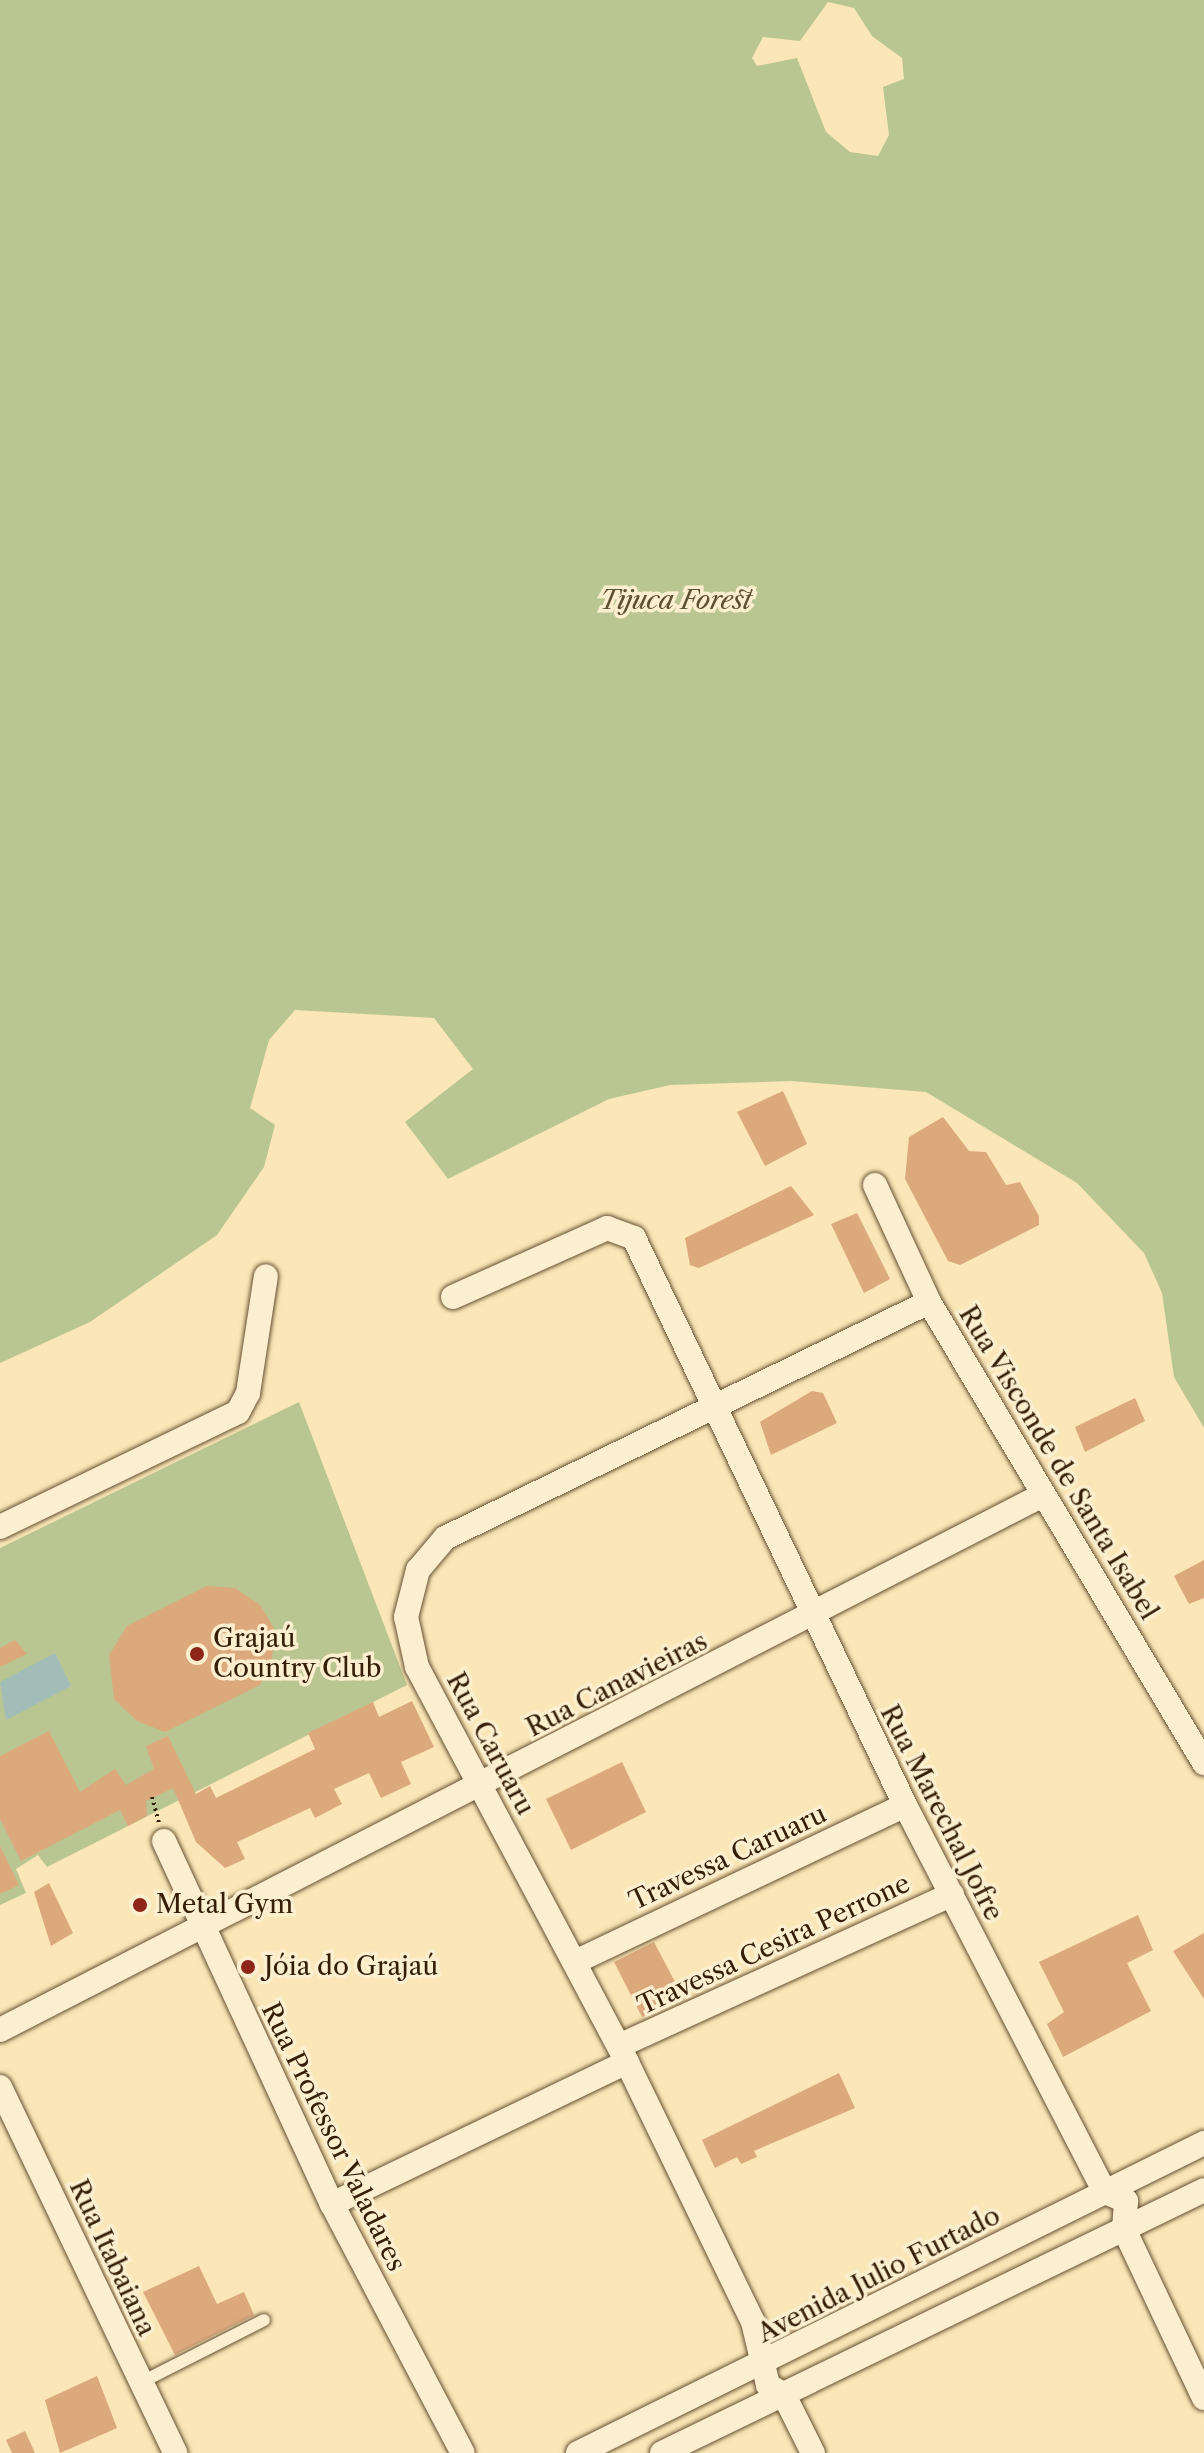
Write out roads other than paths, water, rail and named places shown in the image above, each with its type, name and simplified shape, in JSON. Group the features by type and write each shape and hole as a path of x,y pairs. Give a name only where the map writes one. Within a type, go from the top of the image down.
{"street":[{"name":"Rua Visconde de Santa Isabel","path":"875,1185 929,1302 1204,1763"},
{"name":"Rua Marechal Jofre","path":"453,1297 607,1228 634,1238 715,1407 809,1616 952,1894 1100,2195 1126,2201 1119,2232 1204,2398"},
{"path":"0,1527 238,1412 248,1393 266,1276"},
{"name":"Rua Caruaru","path":"813,2453 791,2391 768,2385 776,2358 623,2054 480,1785 407,1638 418,1570 445,1538 929,1302"},
{"name":"Rua Canavieiras","path":"0,2030 1043,1495"},
{"name":"Travessa Caruaru","path":"575,1962 905,1805"},
{"name":"Rua Professor Valadares","path":"164,1841 201,1928 332,2204 463,2453"},
{"name":"Travessa Cesira Perrone","path":"332,2204 623,2054 952,1894"},
{"name":"Rua Itabaiana","path":"0,2087 175,2453"},
{"name":"Avenida Julio Furtado","path":"578,2453 776,2358 1204,2143"},
{"path":"662,2453 1204,2190"}],"lane":[{"path":"140,2383 264,2320"}],"water":[{"path":"55,1653 71,1686 6,1720 0,1682"}],"place":[{"name":"Grajaú Country Club","path":"197,1654"},
{"name":"Metal Gym","path":"140,1905"},
{"name":"Jóia do Grajaú","path":"248,1967"}],"park label":[{"name":"Tijuca Forest","path":"676,601"}]}
